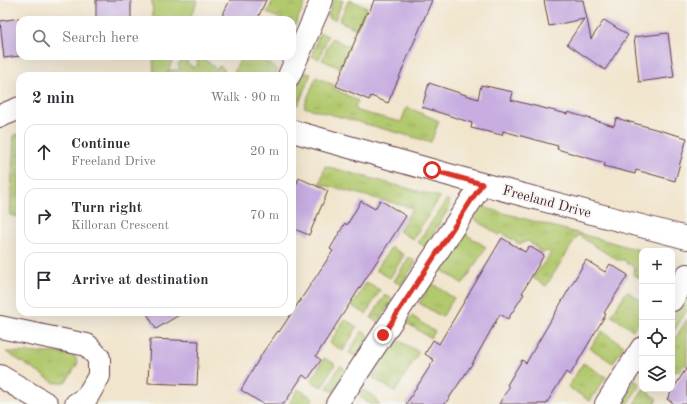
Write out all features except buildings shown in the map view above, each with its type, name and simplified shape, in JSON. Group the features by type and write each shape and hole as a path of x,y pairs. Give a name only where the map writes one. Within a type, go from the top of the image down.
{"street":[{"path":"296,60 322,0"},
{"path":"291,72 296,60"},
{"path":"0,116 16,110"},
{"name":"Freeland Drive","path":"296,132 482,184 687,238"},
{"path":"337,404 482,184"},
{"path":"675,295 687,275"},
{"path":"0,327 87,345 99,358 99,376 87,397 76,404"},
{"path":"606,404 639,353"},
{"path":"0,376 47,404"}],"green space":[{"path":"152,0 198,0 191,16 153,16"},
{"path":"273,0 306,0 296,23 296,16 274,16 267,13"},
{"path":"334,0 343,0 335,20 327,17"},
{"path":"349,0 367,7 357,29 339,21"},
{"path":"320,33 328,36 319,59 311,56"},
{"path":"332,38 350,47 340,68 322,60"},
{"path":"153,60 172,60 168,72 154,72"},
{"path":"184,60 187,60 187,63 194,68 198,63 196,60 203,60 209,62 216,69 220,66 224,69 225,72 169,72 170,70 180,70 178,64"},
{"path":"240,60 261,60 278,70 277,72 234,72"},
{"path":"303,72 311,74 298,105 296,104 296,90"},
{"path":"316,77 334,85 333,88 358,101 355,106 357,111 401,122 407,107 439,121 431,142 304,107"},
{"path":"14,135 16,135 16,216 10,215"},
{"path":"325,166 440,197 413,239 399,231 413,208 320,184"},
{"path":"447,199 449,201 449,208 425,247 418,242"},
{"path":"481,205 489,209 639,250 639,278 633,274 635,268 630,264 627,264 625,260 617,260 578,235 546,286 533,278 551,253 548,251 542,253 528,241 519,244 502,233 499,235 474,219"},
{"path":"464,233 486,247 463,284 440,269"},
{"path":"391,247 404,255 390,278 376,270"},
{"path":"409,257 416,262 401,285 394,281"},
{"path":"366,283 380,290 366,314 352,306"},
{"path":"431,283 454,298 442,317 419,303"},
{"path":"627,291 639,299 639,321 633,330 611,316"},
{"path":"687,294 687,310 675,329 675,313"},
{"path":"385,295 393,299 378,323 371,318"},
{"path":"412,316 435,332 430,338 407,323"},
{"path":"344,319 357,327 343,351 330,343"},
{"path":"687,319 687,365 685,364 680,371 675,371 675,339"},
{"path":"362,331 369,336 356,357 349,353"},
{"path":"602,331 624,346 613,363 590,348"},
{"path":"396,339 419,352 395,392 372,377"},
{"path":"6,352 62,353 74,355 78,363 66,382 55,383"},
{"path":"324,358 335,364 322,387 311,381"},
{"path":"583,363 606,377 590,401 568,387"},
{"path":"340,366 347,370 334,392 327,388"},
{"path":"634,380 639,383 628,404 620,404"},
{"path":"298,389 313,398 310,404 289,404"},
{"path":"363,390 375,397 377,402 380,404 370,404 359,396"},
{"path":"641,392 647,392 657,399 654,404 634,404"}],"route":[{"path":"383,335 482,184 432,170"}]}
